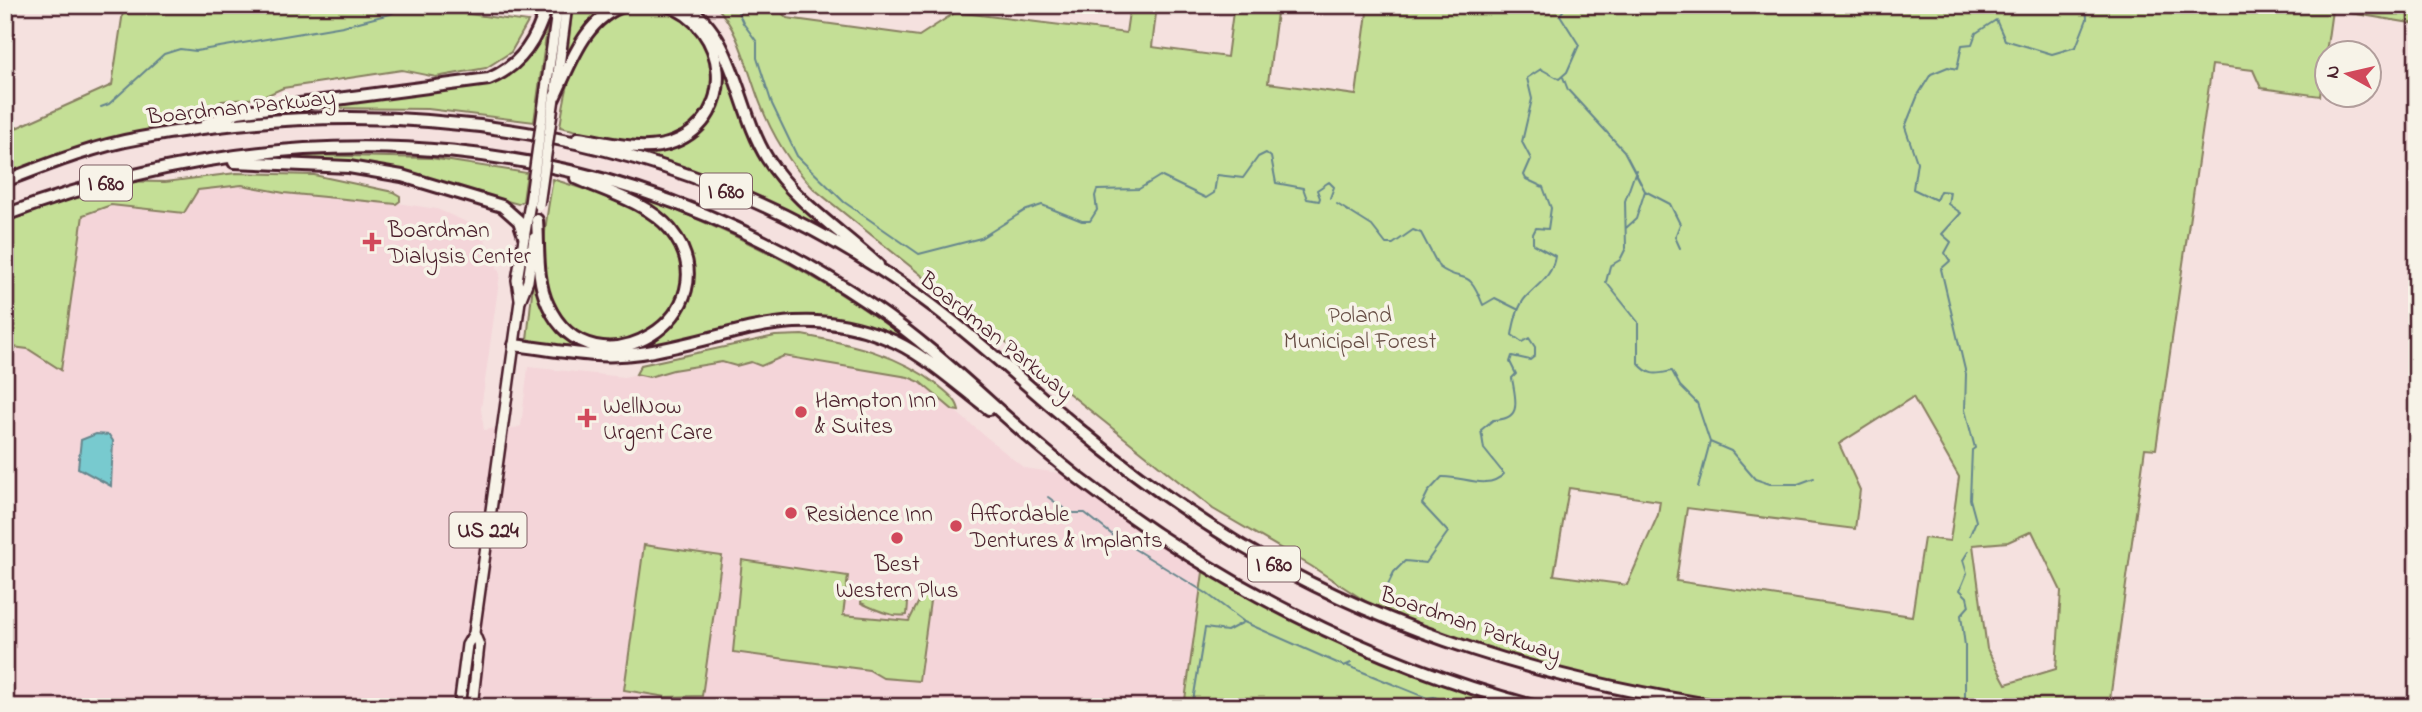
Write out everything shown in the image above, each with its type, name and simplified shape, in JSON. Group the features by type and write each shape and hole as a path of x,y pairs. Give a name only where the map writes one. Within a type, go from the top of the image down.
{"highway":[{"path":"187,131 238,112 489,79 512,67 528,50 547,5"},
{"path":"550,97 586,34 602,18 626,5"},
{"path":"543,135 650,147 674,142 699,125 715,97 718,64 712,45 696,21 666,5"},
{"path":"685,5 708,24 718,39 748,121 777,172 803,202 896,281"},
{"name":"Boardman Parkway","path":"5,181 113,145 187,131 294,118 349,116 450,121 543,135 642,161 713,186 809,230 896,281 947,317 1075,426 1173,502 1245,548 1314,585 1404,626 1502,661 1601,687 1722,707"},
{"name":"Boardman Parkway","path":"5,215 111,181 286,149 375,146 461,152 626,184 673,200 795,257 871,305 919,340 1046,452 1167,541 1287,611 1396,661 1537,707"},
{"path":"209,161 349,167 402,176 502,206 519,221 524,236"},
{"path":"537,220 545,298 555,318 571,334 596,345 622,347 648,339 671,320 682,301 687,275 682,249 670,229 647,210 558,170"},
{"path":"514,345 621,355 782,321 846,325 883,336 912,351 1046,452"}],"main road":[{"name":"US 224","path":"550,97 558,5"},
{"name":"US 224","path":"520,301 517,280 524,236 535,204 550,97 567,5"},
{"name":"US 224","path":"458,707 467,645 474,633 520,301 528,281 537,220 535,204"},
{"name":"US 224","path":"472,707 479,645 474,633"}],"shaded area":[{"path":"242,180 437,209 480,228 500,274 481,409 484,430 502,427 501,432 521,426 528,367 624,377 723,355 781,349 910,374 1024,468 1074,475 1204,565 1184,707 5,707 5,346 28,349 60,370 83,215 195,184"}],"green space":[{"path":"124,5 448,5 447,11 528,22 511,52 486,68 436,77 402,70 283,88 261,98 222,101 173,134 139,138 5,181 5,133 112,85"},
{"path":"573,5 613,5 567,57"},
{"name":"Poland Municipal Forest","path":"715,5 774,5 787,18 919,36 956,12 1126,33 1130,5 1157,5 1152,47 1227,57 1233,12 1228,5 1278,5 1268,83 1356,95 1368,5 2417,5 2417,24 2332,10 2328,38 2314,38 2314,95 2261,88 2253,70 2212,65 2156,449 2145,448 2109,707 1722,707 1644,695 1404,626 1311,566 1213,509 814,189 790,160 770,127 731,27","holes":["1913,397 1959,477 1950,541 1924,538 1912,616 1676,581 1687,508 1855,529 1860,490 1839,444","1569,488 1660,501 1658,515 1627,585 1554,575","2032,531 2061,591 2056,669 2006,684 1987,649 1973,545 2008,542"]},
{"path":"630,8 663,11 688,23 704,43 712,66 712,91 702,113 683,131 655,141 620,141 560,127 567,89 578,57 598,30"},
{"path":"549,15 534,122 428,109 315,108 315,105 495,82 526,59"},
{"path":"723,60 752,140 843,239 841,241 736,189 637,153 703,125"},
{"path":"305,155 431,158 527,173 523,201 518,204 388,168 339,160 285,160 285,157"},
{"path":"236,173 314,175 393,192 400,196 400,201 396,204 284,193 242,185 198,190 184,213 111,205 83,215 61,370 28,349 5,346 5,215 111,181 165,182"},
{"path":"553,179 627,205 653,220 664,230 681,259 682,287 670,312 649,330 624,341 596,343 572,332 553,307 545,276 544,243"},
{"path":"621,189 699,220 774,256 846,297 915,346 914,348 806,317 788,317 636,351 671,325 687,293 677,234 619,193"},
{"path":"534,274 543,305 553,321 596,353 527,340"},
{"path":"802,335 839,342 891,358 939,386 957,403 959,411 953,410 920,382 908,377 784,356 761,366 751,362 736,366 722,362 649,377 636,374 641,365 775,336"},
{"path":"644,545 722,556 702,696 666,697 624,690"},
{"path":"742,560 848,576 843,615 909,621 923,593 931,594 919,681 883,678 869,670 733,652"},
{"path":"1204,565 1342,637 1537,707 1184,707"},
{"path":"862,595 903,599 908,603 907,615 890,614 861,603"}],"water":[{"path":"96,434 109,435 113,441 111,486 78,468 81,440"}],"waterway":[{"path":"101,107 109,104 164,54 180,49 196,51 343,26 390,14 408,5"},
{"path":"735,5 743,23 757,42 757,58 772,104 797,156 844,202 919,254 981,238 1024,211 1042,205 1082,221 1090,221 1097,210 1097,190 1139,189 1160,176 1206,198 1214,193 1217,175 1243,178 1258,157 1266,153 1271,157 1276,183 1303,188 1307,199 1319,201 1317,190 1329,182 1334,187 1330,198"},
{"path":"1381,599 1394,572 1405,561 1426,563 1448,532 1422,504 1428,492 1442,477 1482,482 1497,479 1504,474 1484,449 1481,430 1493,420 1503,419 1513,412 1515,400 1512,378 1516,374 1510,362 1512,356 1530,360 1535,356 1535,347 1529,338 1522,342 1512,335 1515,320 1523,301 1548,275 1555,256 1533,244 1536,228 1548,229 1551,208 1543,187 1526,179 1524,175 1531,159 1522,142 1532,99 1527,78 1541,69 1559,79 1567,72 1579,45 1560,15 1567,5"},
{"path":"1970,535 1976,521 1970,499 1972,450 1975,448 1965,410 1966,374 1941,269 1950,261 1945,253 1951,242 1942,234 1961,213 1948,204 1950,192 1940,191 1936,200 1913,189 1917,162 1905,127 1918,95 1931,74 1948,67 1957,69 1962,45 1972,44 1976,33 1996,20 2005,40 2052,54 2076,47 2087,19 2086,5"},
{"path":"1563,77 1568,90 1624,151 1645,191 1670,204 1680,224 1675,237 1680,248"},
{"path":"1636,170 1625,201 1626,248 1620,260 1610,266 1606,282 1638,322 1638,363 1646,371 1654,373 1672,371 1680,386 1697,403 1710,442 1698,487"},
{"path":"1626,228 1636,219 1645,191"},
{"path":"1337,204 1372,226 1386,244 1393,244 1413,230 1421,233 1439,267 1469,280 1483,305 1495,298 1517,309"},
{"path":"1710,442 1731,451 1755,479 1770,484 1798,484 1814,478"},
{"path":"1048,497 1070,513 1085,513 1115,537 1206,593 1243,621"},
{"path":"1968,552 1963,560 1967,573 1960,590 1967,597 1969,606 1961,615 1965,646 1965,699 1975,707"},
{"path":"1192,707 1205,628 1227,631 1244,622 1344,666 1351,663"},
{"path":"1348,666 1427,698 1434,697 1459,707"}],"place":[{"name":"Boardman Dialysis Center","path":"372,242"},
{"name":"Hampton Inn & Suites","path":"801,412"},
{"name":"WellNow Urgent Care","path":"587,418"},
{"name":"Residence Inn","path":"791,513"},
{"name":"Affordable Dentures & Implants","path":"956,526"},
{"name":"Best Western Plus","path":"897,538"}]}
